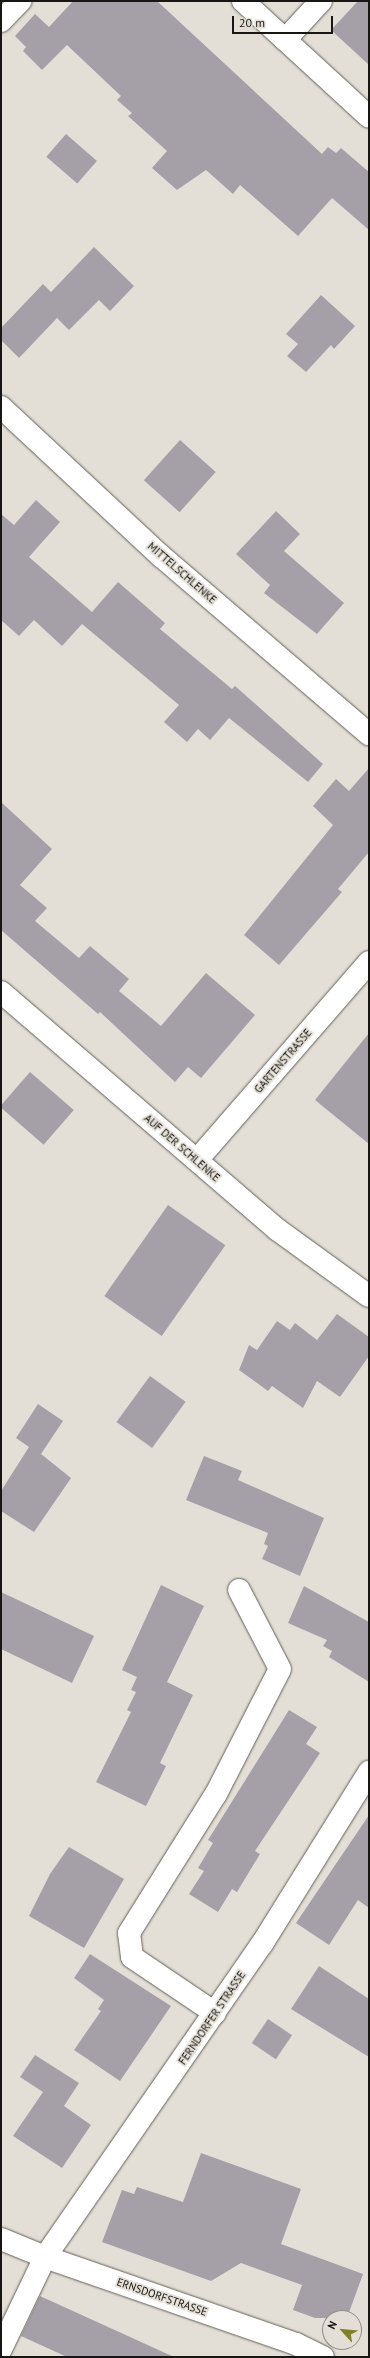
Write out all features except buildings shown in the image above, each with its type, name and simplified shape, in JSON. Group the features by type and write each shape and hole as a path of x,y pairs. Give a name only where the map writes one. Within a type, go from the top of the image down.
{"street":[{"path":"1,21 20,1"},
{"path":"243,1 369,117"},
{"path":"285,40 321,1"},
{"name":"MITTELSCHLENKE","path":"1,407 161,556 369,734"},
{"name":"GARTENSTRASSE","path":"197,1160 369,962"},
{"name":"AUF DER SCHLENKE","path":"1,992 278,1230 369,1296"},
{"path":"215,2013 132,1957 129,1933 216,1794 280,1669 239,1590"},
{"name":"FERNDORFER STRASSE","path":"1,2349 45,2257 262,1944 369,1772"},
{"name":"ERNSDORFSTRASSE","path":"1,2238 45,2257 296,2344 323,2357"}]}
